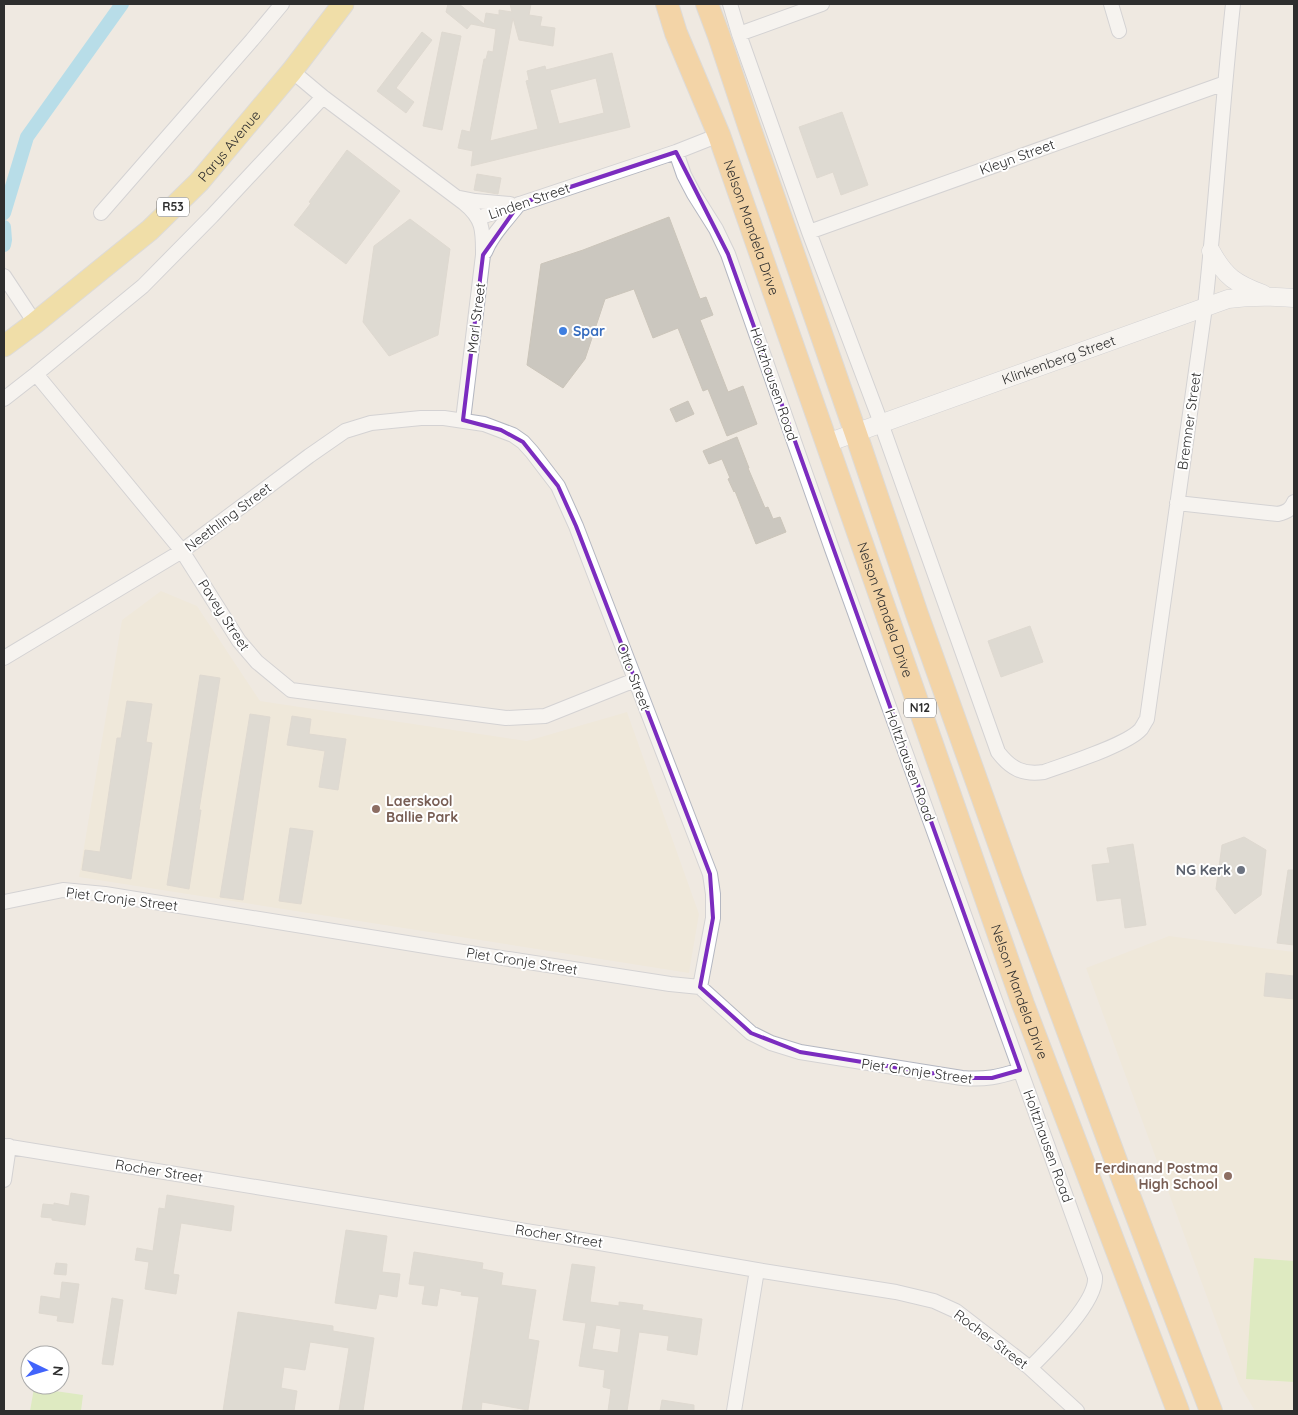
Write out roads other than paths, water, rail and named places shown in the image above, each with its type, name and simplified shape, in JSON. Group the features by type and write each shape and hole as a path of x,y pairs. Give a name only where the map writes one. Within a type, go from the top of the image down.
{"highway":[{"name":"Nelson Mandela Drive","path":"667,4 676,33 719,136 1023,1004 1178,1411"},
{"name":"Nelson Mandela Drive","path":"707,4 917,614 1012,880 1115,1160 1211,1411"}],"main road":[{"name":"Parys Avenue","path":"4,346 150,230 199,182 292,71 343,4"}],"street":[{"path":"101,213 282,4"},
{"path":"730,4 809,232 882,423"},
{"path":"739,34 822,4"},
{"path":"1111,4 1119,31"},
{"name":"Bremner Street","path":"882,423 998,752 1005,761 1024,772 1044,772 1109,748 1140,730 1146,719 1204,307 1211,251 1233,4"},
{"name":"Linden Street","path":"292,71 472,209 478,218 719,136"},
{"name":"Kleyn Street","path":"809,232 1225,83"},
{"path":"4,399 143,286 324,97"},
{"name":"Holtzhausen Road","path":"676,152 684,175 716,229 728,254 832,549 1095,1277 1093,1290 1085,1306 1030,1368"},
{"path":"456,198 492,203 518,204"},
{"path":"483,255 489,243 518,204"},
{"name":"Marl Street","path":"463,420 483,255 484,236 478,218"},
{"path":"1211,251 1223,270 1232,279 1243,286 1269,296"},
{"path":"4,276 35,323"},
{"name":"Klinkenberg Street","path":"827,443 1228,299 1247,296 1294,298"},
{"name":"Pavey Street","path":"36,374 182,551 239,641 257,662 291,690 506,718 524,718 545,716 636,680"},
{"name":"Neethling Street","path":"4,658 182,551 323,446 345,432 371,423 395,420 429,418 463,420"},
{"name":"Otto Street","path":"463,420 501,430 523,442 558,486 576,526 710,874 713,894 713,918 700,987"},
{"path":"1177,503 1278,514 1286,512 1292,507 1294,502"},
{"name":"Piet Cronje Street","path":"4,902 63,890 105,894 444,949 700,987 751,1033 771,1043 800,1052 979,1080 1020,1070"},
{"path":"4,1180 6,1146"},
{"name":"Rocher Street","path":"6,1146 896,1292 934,1301 956,1311 1030,1368 1078,1411"},
{"path":"734,1411 757,1270"}],"waterway":[{"path":"4,213 27,137 122,4"},
{"path":"4,227 4,245"}],"place":[{"name":"Spar","path":"563,331"},
{"name":"Laerskool Ballie Park","path":"376,809"},
{"name":"NG Kerk","path":"1241,870"},
{"name":"Ferdinand Postma High School","path":"1228,1176"}]}
